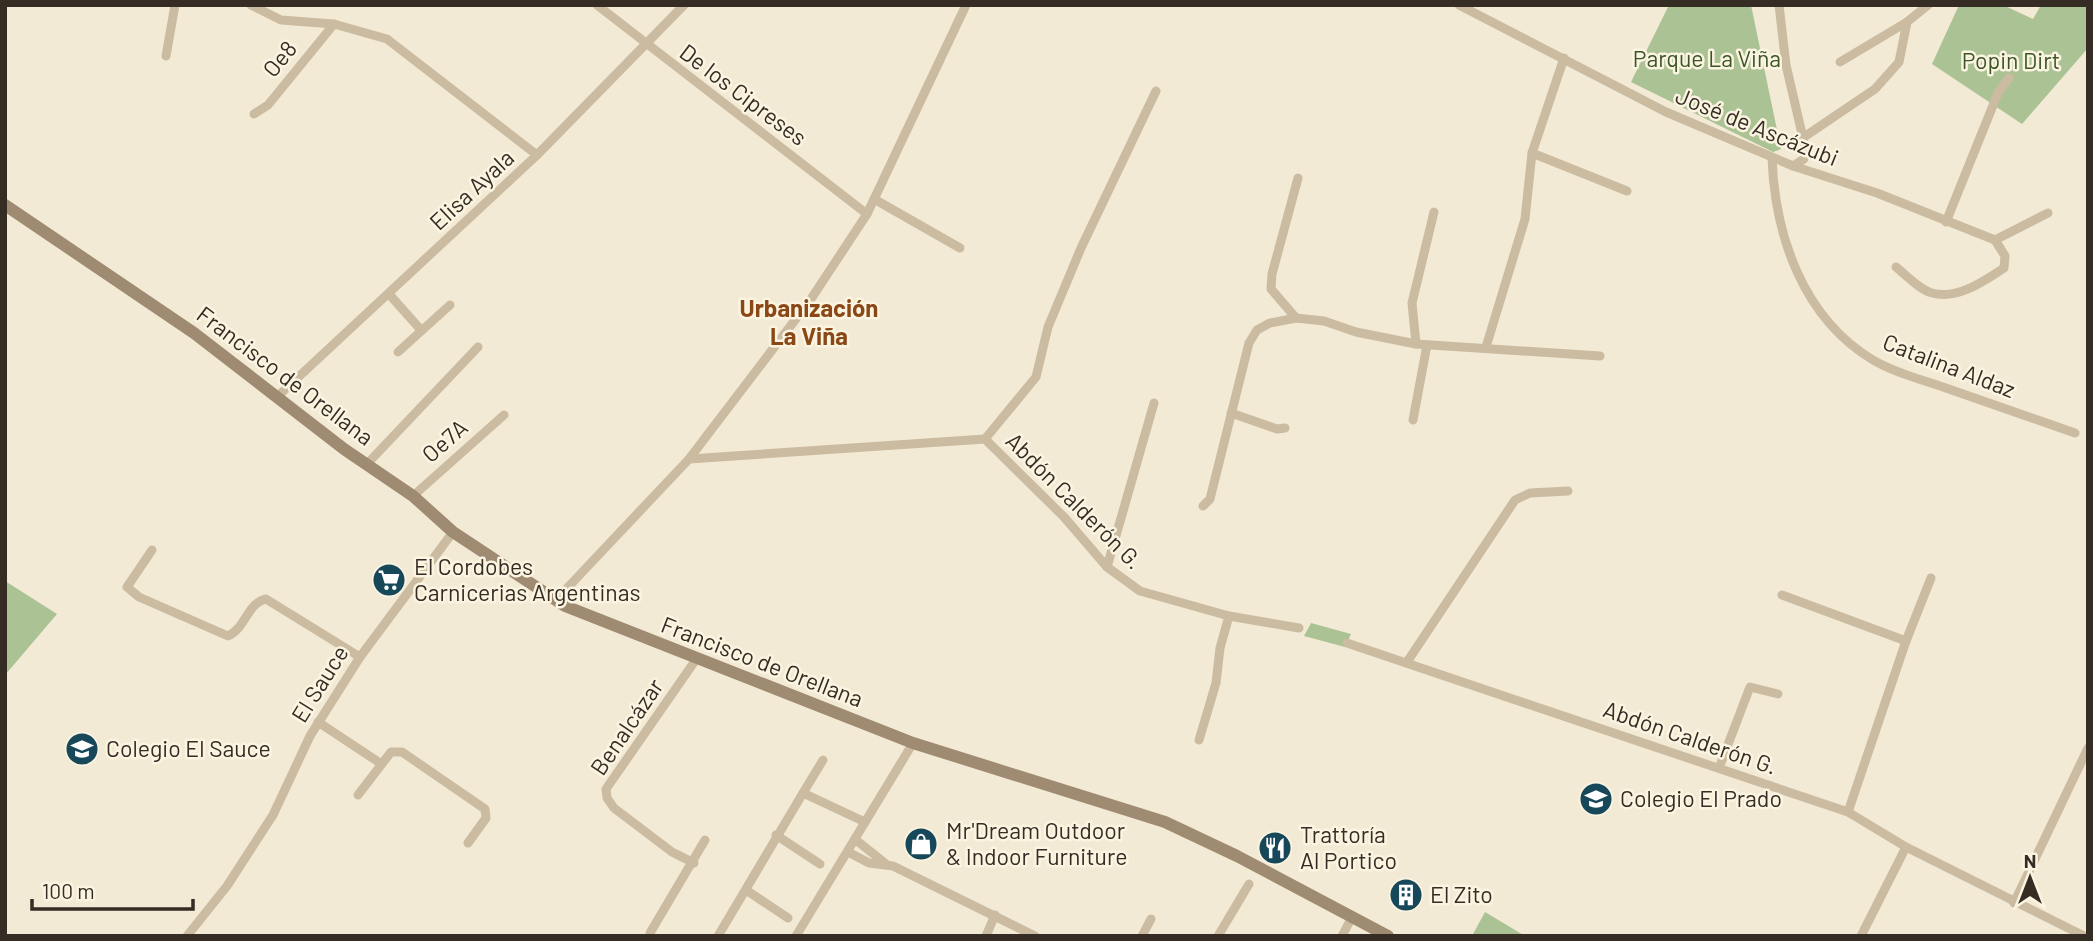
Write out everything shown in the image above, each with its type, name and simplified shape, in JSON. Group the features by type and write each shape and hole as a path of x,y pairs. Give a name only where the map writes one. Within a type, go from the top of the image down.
{"street":[{"path":"166,57 175,5"},
{"path":"251,5 281,20 334,24 387,39 537,155"},
{"name":"De los Cipreses","path":"597,5 867,214"},
{"name":"Elisa Ayala","path":"278,396 537,155 647,46 684,5"},
{"path":"555,601 689,459 811,299 867,214 966,5"},
{"path":"1779,5 1786,65 1807,151 1804,159 1793,166"},
{"path":"1840,62 1907,22 1928,5"},
{"name":"José de Ascázubi","path":"1462,6 1666,112 1772,158 1877,193 1995,240"},
{"path":"1804,137 1875,89 1899,62 1907,22"},
{"name":"Oe8","path":"254,114 268,105 334,24"},
{"path":"1486,347 1525,219 1532,153 1564,58"},
{"path":"1947,222 1998,93 2009,78"},
{"path":"689,459 985,439 1035,377 1048,327 1156,91"},
{"path":"1532,153 1627,191"},
{"name":"Catalina Aldaz","path":"1772,158 1776,207 1792,261 1822,315 1849,342 1894,370 2075,433"},
{"path":"1296,318 1271,289 1272,274 1298,178"},
{"path":"874,199 960,248"},
{"name":"Francisco de Orellana","path":"5,205 194,332 413,496 453,532 555,601 615,629 697,658 913,743 1165,822 1237,856 1388,936"},
{"path":"1416,344 1412,303 1434,212"},
{"path":"1896,267 1931,293 1949,293 1972,288 2004,268 2005,256 1995,240 2048,213"},
{"path":"389,294 421,330"},
{"path":"398,352 450,305"},
{"path":"1203,506 1210,499 1253,336 1270,323 1296,318 1324,321 1356,332 1416,344 1600,356"},
{"path":"1413,420 1427,345"},
{"path":"367,464 478,347"},
{"path":"1107,567 1154,403"},
{"path":"1231,413 1277,429 1284,428"},
{"name":"Oe7A","path":"413,496 504,415"},
{"name":"Abdón Calderón G.","path":"985,439 1064,517 1107,567 1140,591 1230,616 1300,628"},
{"path":"1408,662 1515,500 1530,493 1568,491"},
{"name":"El Sauce","path":"187,936 227,886 273,816 317,722 359,657 453,532"},
{"path":"152,550 127,587 139,597 228,636 239,627 254,604 266,599 359,657"},
{"path":"1849,812 1906,641 1931,578"},
{"path":"1782,595 1906,641"},
{"path":"1199,740 1216,682 1220,649 1230,616"},
{"name":"Abdón Calderón G.","path":"1347,643 1849,812 1906,847 2084,936"},
{"name":"Benalcázar","path":"694,863 672,852 614,808 607,798 606,789 697,658"},
{"path":"1720,768 1750,687 1778,694"},
{"path":"317,722 380,763"},
{"path":"796,936 913,743"},
{"path":"2014,903 2083,767 2088,748"},
{"path":"358,795 391,752 402,752 485,809 486,818 468,843"},
{"path":"718,936 823,760"},
{"path":"803,793 866,822"},
{"path":"776,835 820,864"},
{"path":"650,933 694,863 705,840"},
{"path":"856,840 886,864 1035,936"},
{"path":"1861,936 1906,847"},
{"path":"848,852 865,862 886,864"},
{"path":"1218,936 1248,884"},
{"path":"746,890 788,918"},
{"path":"986,936 995,915"},
{"path":"1342,936 1352,917"},
{"path":"1142,936 1151,919"}],"green space":[{"name":"Parque La Viña","path":"1669,5 1751,5 1781,149 1773,152 1631,82"},
{"name":"Popin Dirt","path":"1959,5 2003,5 2033,19 2041,5 2088,5 2088,48 2022,124 1932,64"},
{"path":"5,581 57,614 5,675"},
{"path":"1311,623 1351,634 1345,647 1304,636"},
{"path":"1485,912 1525,936 1472,936"}],"place":[{"name":"El Cordobes Carnicerias Argentinas","path":"389,580"},
{"name":"Colegio El Sauce","path":"82,749"},
{"name":"Colegio El Prado","path":"1596,799"},
{"name":"Mr'Dream Outdoor & Indoor Furniture","path":"921,844"},
{"name":"Trattoría Al Portico","path":"1275,848"},
{"name":"El Zito","path":"1406,895"}],"district":[{"name":"Urbanización La Viña","path":"809,323"}]}
